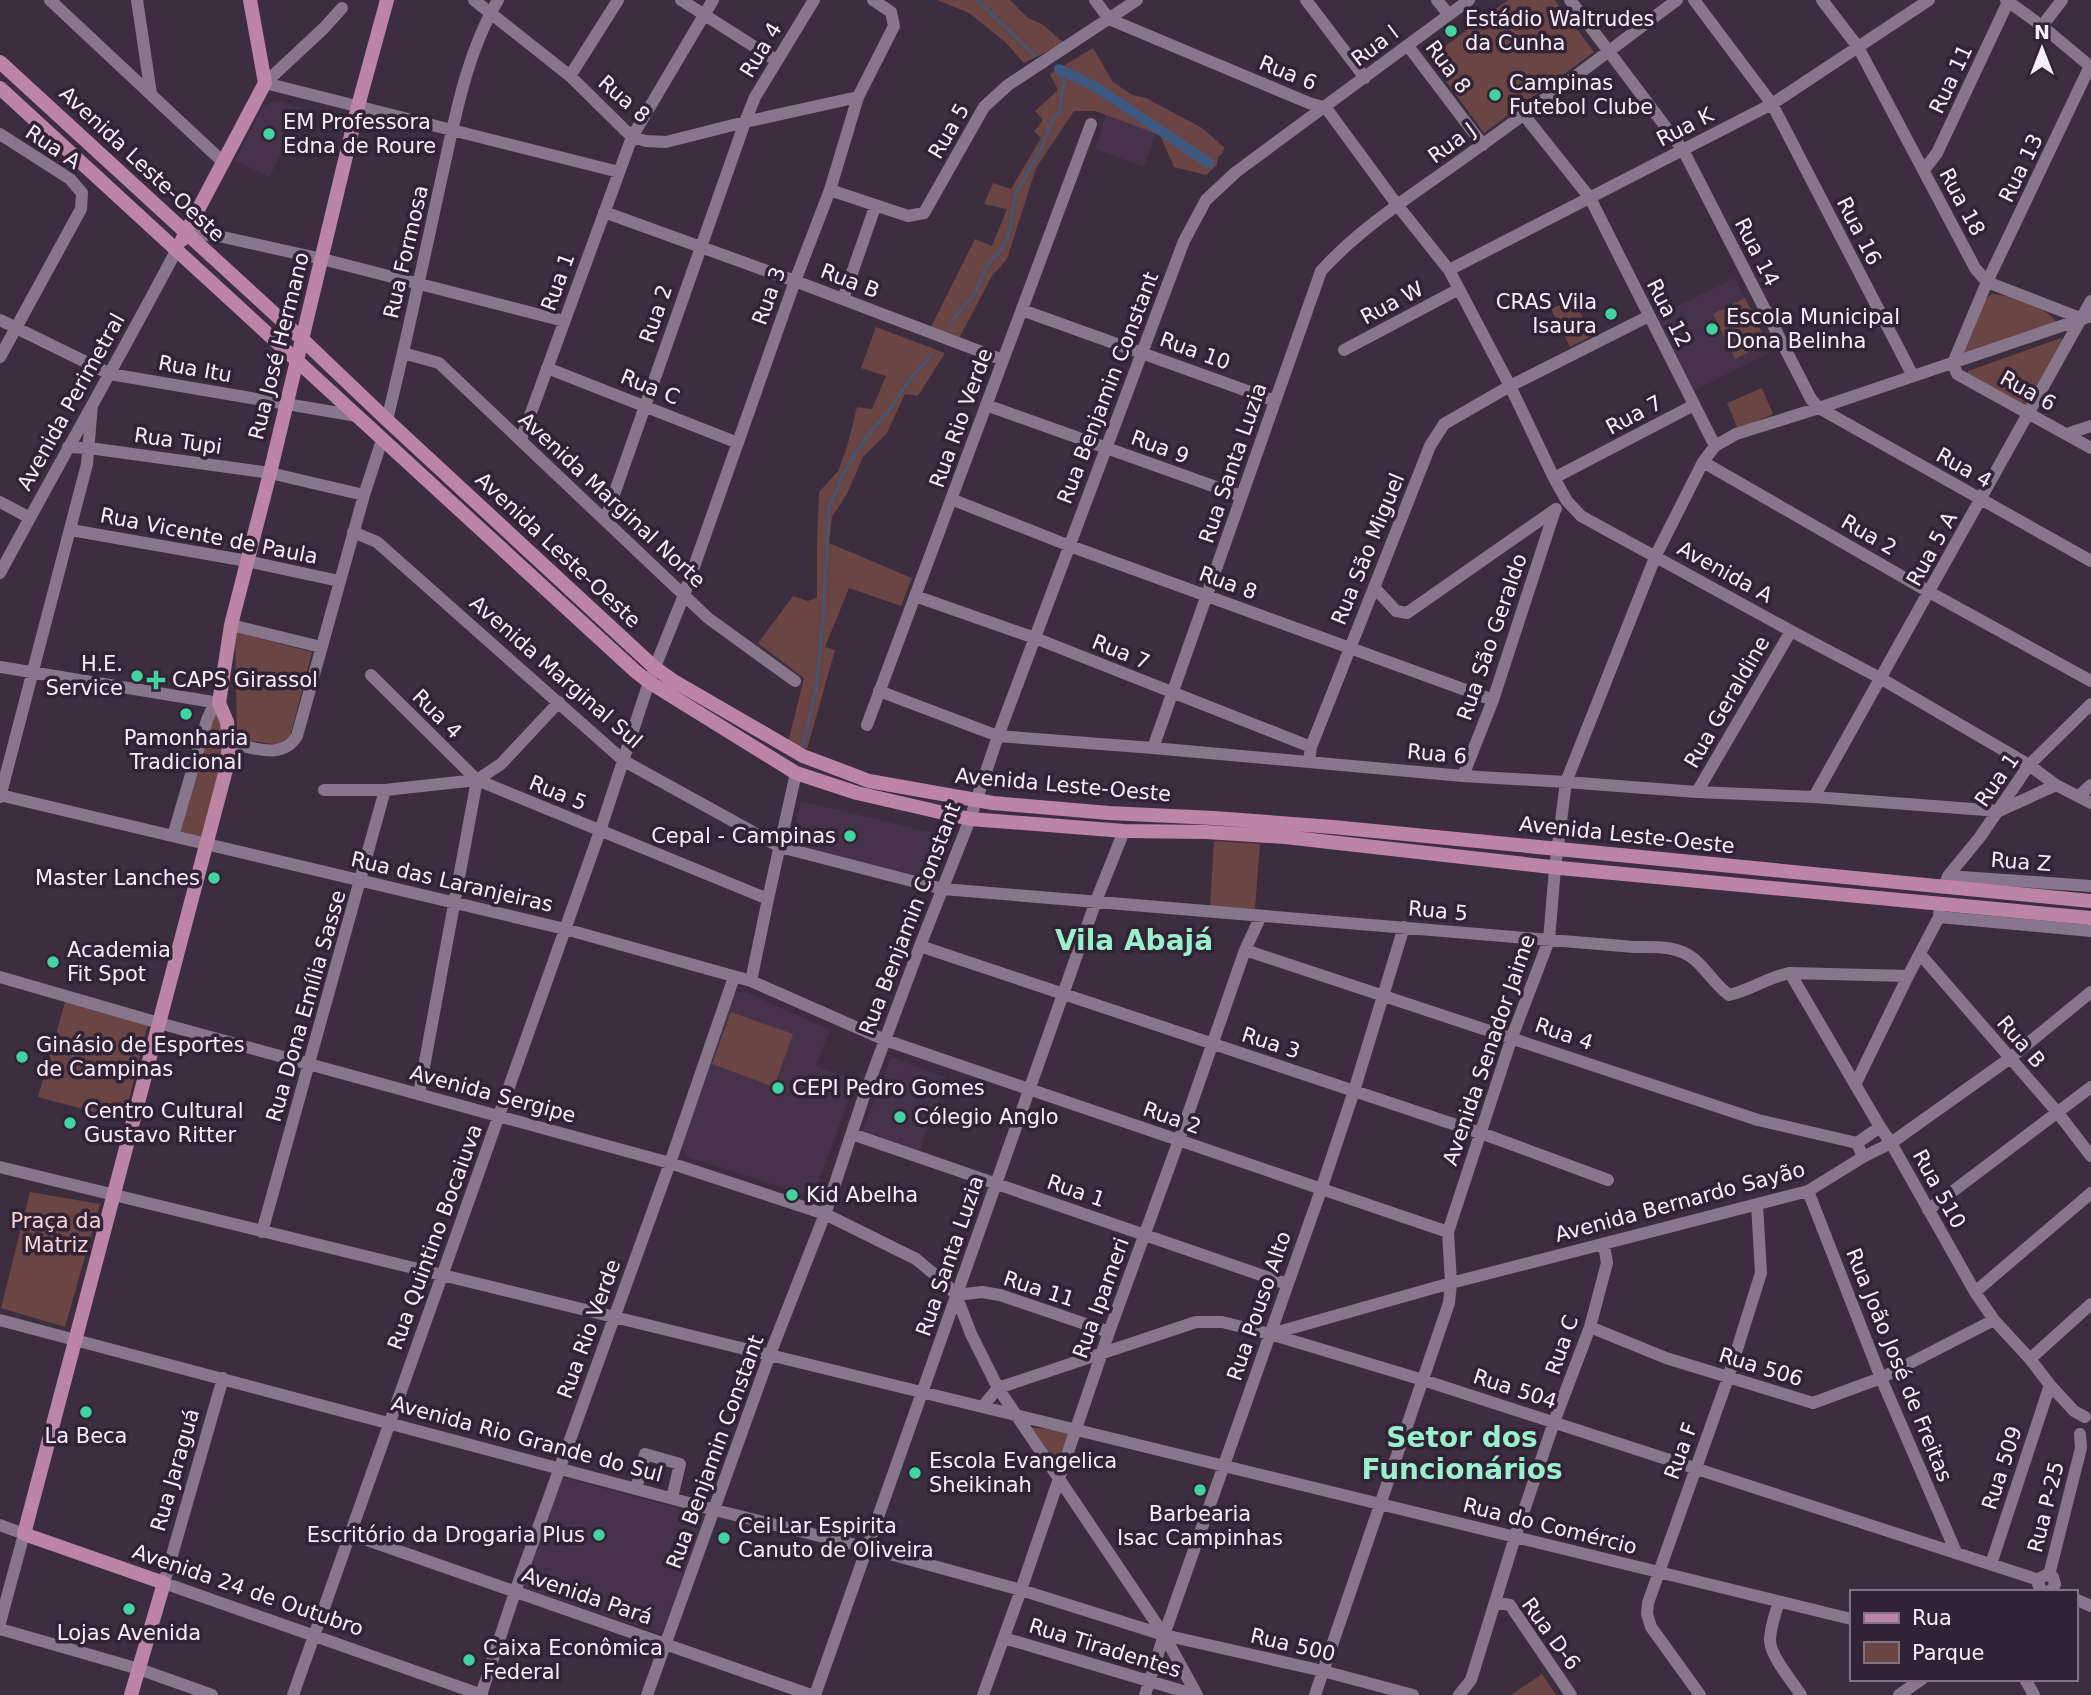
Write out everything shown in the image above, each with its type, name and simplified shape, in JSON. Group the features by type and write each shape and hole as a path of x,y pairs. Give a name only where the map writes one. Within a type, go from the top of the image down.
{"main road":[{"path":"176,251 265,83 250,0"},
{"name":"Rua José Hermano","path":"24,1534 227,766 229,743 224,711 219,703 230,625 270,473 358,106 387,0"},
{"name":"Avenida Leste-Oeste","path":"0,62 302,339 652,674 796,773 857,793 970,819 1124,831 1285,837 1939,911 2091,918"},
{"name":"Avenida Leste-Oeste","path":"0,88 635,671 672,680 803,756 869,780 976,801 1108,813 1333,827 1557,850 1946,881 2091,901"},
{"name":"Avenida 24 de Outubro","path":"24,1534 164,1583"},
{"name":"Rua Jaraguá","path":"131,1695 164,1583"}],"street":[{"path":"50,0 223,162"},
{"path":"136,0 151,94"},
{"name":"Rua 8","path":"474,0 570,76 632,137 646,141 666,142 858,97"},
{"path":"491,13 498,0"},
{"path":"570,76 618,0"},
{"path":"681,0 777,61"},
{"path":"632,137 713,0"},
{"name":"Rua 4","path":"745,122 755,97 814,0"},
{"name":"Rua 3","path":"684,595 830,190 858,97 894,26 891,12 873,0"},
{"path":"1095,0 1109,19"},
{"name":"Rua 5","path":"830,190 908,216 924,213 984,107 1008,85 1137,0"},
{"path":"1306,0 1365,78"},
{"path":"1437,0 1449,15"},
{"name":"Rua l","path":"1236,173 1469,0"},
{"path":"1570,0 1683,150"},
{"name":"Rua J","path":"1321,271 1342,248 1677,0"},
{"path":"1694,0 1772,104"},
{"path":"1822,0 1858,47"},
{"name":"Rua K","path":"1449,270 1772,104 1929,0"},
{"path":"2042,26 2062,0"},
{"path":"2007,1 2091,66"},
{"name":"Rua 11","path":"1924,170 1937,153 2007,1"},
{"path":"265,83 342,8"},
{"name":"Rua Formosa","path":"387,420 453,130 472,57 491,13"},
{"name":"Rua 6","path":"1109,19 1326,108 1449,270"},
{"name":"Rua 8","path":"1408,46 1483,145"},
{"name":"Rua 18","path":"1858,47 1975,268 1987,282"},
{"name":"Rua 13","path":"1953,363 1987,282 2091,66"},
{"path":"265,83 619,172"},
{"name":"Rua 16","path":"1772,104 1913,376"},
{"path":"1524,115 1590,198"},
{"name":"Rua 2","path":"605,520 745,122"},
{"name":"Rua Rio Verde","path":"867,725 1091,124"},
{"name":"Rua 1","path":"521,440 632,137"},
{"name":"Rua A","path":"1,139 70,178 82,193 81,209 16,328"},
{"name":"Rua 14","path":"1683,150 1811,399 1819,408"},
{"name":"Rua Benjamin Constant","path":"647,1695 806,1250 825,1214 884,1040 970,819 998,736 1184,241 1206,200 1236,173"},
{"name":"Rua 12","path":"1590,198 1715,446"},
{"path":"843,299 875,207"},
{"name":"Rua B","path":"604,212 1003,360"},
{"path":"185,233 214,235 322,258 564,321"},
{"name":"Avenida Perimetral","path":"0,573 176,251"},
{"name":"Avenida A","path":"1449,270 1510,386 1554,478 1567,501 1581,516 1880,678 2029,765 2056,785 2091,803"},
{"name":"Rua Santa Luzia","path":"1153,748 1321,271"},
{"path":"1987,282 2087,317"},
{"name":"Rua W","path":"1344,351 1459,289"},
{"name":"Rua 5 A","path":"1814,797 2029,413 2087,317 2091,301"},
{"name":"Rua 10","path":"1022,310 1275,401"},
{"path":"1510,386 1649,316"},
{"name":"Avenida Senador Jaime","path":"1315,1695 1448,1303 1451,1283 1448,1232 1512,1037 1549,940 1566,782 1656,555 1703,462 1715,446 1736,434 2087,317"},
{"path":"0,320 110,374"},
{"path":"0,357 16,328"},
{"name":"Avenida Marginal Norte","path":"403,353 439,363 708,618 794,681"},
{"name":"Rua 6","path":"1953,363 1957,374 2091,448"},
{"name":"Rua C","path":"547,368 738,443"},
{"name":"Rua Itu","path":"110,374 356,416"},
{"name":"Rua São Miguel","path":"1309,762 1311,747 1430,446 1444,424 1510,386"},
{"path":"0,796 71,530 89,448 92,405"},
{"name":"Rua 9","path":"986,405 1241,496"},
{"name":"Rua 7","path":"1554,478 1694,405"},
{"name":"Rua 4","path":"1819,408 2091,561"},
{"path":"2067,434 2091,426"},
{"path":"229,743 272,751 287,748 297,736 353,532 382,440"},
{"name":"Rua Tupi","path":"68,447 270,473 364,495"},
{"name":"Rua 2","path":"1703,462 1929,592 2091,681"},
{"name":"Rua 8","path":"951,499 1070,546 1493,700"},
{"path":"1374,587 1396,611 1406,613 1567,501"},
{"path":"0,502 30,518"},
{"name":"Rua São Geraldo","path":"1463,776 1493,700 1555,510"},
{"name":"Rua Vicente de Paula","path":"71,530 247,561 339,581"},
{"name":"Avenida Marginal Sul","path":"353,532 377,542 624,761 780,847 943,889"},
{"name":"Rua Quintino Bocaiuva","path":"293,1695 600,831 652,674 684,595"},
{"name":"Rua 7","path":"915,596 1035,638 1311,747"},
{"path":"230,625 321,647"},
{"name":"Rua Geraldine","path":"1697,792 1791,631"},
{"path":"0,667 219,703"},
{"name":"Rua 4","path":"371,675 477,780"},
{"name":"Rua 6","path":"879,691 998,736 1463,776 1999,811"},
{"path":"419,1094 477,780 501,764 559,702"},
{"name":"Rua José Hermano","path":"173,836 207,720 219,703"},
{"name":"Rua 1","path":"1946,881 1999,811 2029,765 2091,704"},
{"path":"751,981 796,773"},
{"name":"Rua 5","path":"324,790 385,790 477,780 768,899"},
{"path":"1999,811 2056,785"},
{"path":"2079,796 2091,786"},
{"name":"Rua Dona Emília Sasse","path":"262,1231 385,790"},
{"name":"Rua das Laranjeiras","path":"0,796 565,929 751,981 884,1040"},
{"name":"Rua Santa Luzia","path":"813,1695 868,1548 1096,901 1124,831"},
{"name":"Rua Z","path":"1946,881 2091,886"},
{"name":"Rua 5","path":"943,889 1634,947 1669,947 1692,957 1721,990 1729,995 1774,976 1790,973 1908,976"},
{"path":"1856,1083 1939,911"},
{"name":"Avenida Leste-Oeste","path":"1939,911 2091,931"},
{"name":"Rua Ipameri","path":"983,1695 1077,1429 1108,1332 1245,950 1261,916"},
{"name":"Rua Pouso Alto","path":"1145,1695 1321,1190 1404,927"},
{"name":"Rua 3","path":"920,946 1480,1133 1608,1180"},
{"name":"Rua 4","path":"1245,950 1758,1119 1857,1143"},
{"name":"Rua B","path":"1920,954 2058,1113 2091,1156"},
{"name":"Rua 510","path":"1790,973 1975,1292 1994,1320 2030,1359 2084,1428"},
{"name":"Rua Rio Verde","path":"482,1695 515,1592 670,1163 734,976"},
{"name":"Avenida Sergipe","path":"0,977 670,1163 825,1214 916,1259 946,1283 956,1295"},
{"name":"Avenida Bernardo Sayão","path":"1270,1334 1451,1283 1808,1191 1891,1143 2009,1059 2091,992"},
{"name":"Rua 2","path":"884,1040 1448,1232"},
{"path":"1928,1210 2091,1087"},
{"path":"1863,1157 1857,1143 1880,1127"},
{"name":"Rua 1","path":"852,1134 1287,1284"},
{"name":"Rua do Comércio","path":"0,1167 1850,1619"},
{"name":"Rua João José de Freitas","path":"1808,1191 1881,1377 1956,1552"},
{"path":"1975,1292 2091,1193"},
{"name":"Rua F","path":"1700,1695 1651,1627 1647,1614 1648,1603 1728,1377 1761,1273 1757,1204"},
{"name":"Rua C","path":"1460,1694 1471,1680 1515,1537 1590,1327 1607,1263 1604,1245"},
{"name":"Rua 11","path":"956,1295 982,1292 1000,1295 1108,1332"},
{"path":"956,1295 971,1334 998,1388 1164,1636 1196,1695"},
{"path":"2030,1359 2091,1304"},
{"name":"Avenida Rio Grande do Sul","path":"0,1320 715,1510 868,1548 1021,1590 1164,1636"},
{"name":"Rua 506","path":"1590,1327 1666,1358 1813,1403 1881,1377 1994,1320"},
{"name":"Rua 504","path":"998,1388 1196,1322 1222,1322 1423,1380 1554,1422 1992,1564 2047,1588"},
{"path":"1308,1346 1307,1333 1312,1322"},
{"path":"943,1330 959,1327 971,1334"},
{"name":"Rua Jaraguá","path":"164,1583 223,1378"},
{"name":"Rua 509","path":"1992,1564 2050,1385"},
{"path":"983,1406 998,1388"},
{"name":"Rua P-25","path":"2047,1588 2084,1428"},
{"path":"636,1489 645,1454 680,1464 672,1498"},
{"name":"Avenida 24 de Outubro","path":"0,1525 24,1534"},
{"name":"Rua José Hermano","path":"0,1623 24,1534"},
{"name":"Avenida Pará","path":"350,1534 813,1695"},
{"name":"Avenida 24 de Outubro","path":"164,1583 482,1695"},
{"name":"Rua D-6","path":"1496,1602 1510,1605 1571,1695"},
{"path":"1779,1602 1770,1633 1770,1644 1773,1653 1801,1695"},
{"path":"0,1629 139,1669 212,1695"},
{"name":"Rua 500","path":"1164,1636 1323,1671 1413,1695"},
{"name":"Rua Tiradentes","path":"1004,1638 1196,1695"}],"shaded area":[{"name":"EM Professora Edna de Roure","path":"277,101 301,108 270,177 235,161 263,106"},
{"path":"1106,115 1156,133 1144,167 1095,149"},
{"name":"Escola Municipal Dona Belinha","path":"1735,278 1772,352 1694,391 1657,316"},
{"path":"801,801 942,835 931,879 790,845"},
{"name":"CEPI Pedro Gomes","path":"744,991 830,1030 816,1066 856,1080 815,1192 801,1193 687,1157 681,1148 733,994"},
{"name":"Cólegio Anglo","path":"891,1057 947,1078 919,1151 863,1130"},
{"path":"561,1477 707,1516 661,1634 524,1588"}],"green space":[{"path":"937,0 1010,0 1028,18 1042,24 1064,43 1024,63 1005,42 969,13"},
{"name":"Campinas Futebol Clube","path":"1508,0 1555,0 1594,52 1484,133 1429,58"},
{"path":"1093,48 1113,82 1132,95 1146,98 1202,128 1224,147 1217,165 1206,175 1174,167 1160,135 1095,111 1074,111 1036,168 1007,259 992,276 958,340 930,329 975,239 992,246 1007,209 984,204 993,183 1011,189 1041,138 1034,131 1043,120 1035,111 1058,90 1050,74"},
{"path":"1992,294 2027,303 2046,312 2056,322 1966,353 1962,351 1983,301"},
{"path":"1745,298 1767,343 1735,359 1713,314"},
{"path":"1573,299 1592,336 1570,347 1551,309"},
{"path":"876,327 945,353 918,396 905,394 887,433 863,457 847,494 832,517 829,543 912,578 901,606 849,588 825,647 835,650 807,749 788,742 804,678 758,643 793,596 808,601 817,597 819,492 838,471 857,407 872,409 886,376 861,368"},
{"path":"2061,338 2063,341 2031,405 2023,406 1968,375 1968,371"},
{"path":"1762,388 1773,414 1738,429 1727,403"},
{"path":"235,632 312,652 289,741 280,745 237,739"},
{"path":"215,710 223,712 223,744 218,780 201,840 176,835"},
{"path":"1214,841 1260,844 1255,909 1210,906"},
{"path":"66,999 148,1023 124,1120 38,1097"},
{"path":"731,1012 793,1034 774,1087 712,1064"},
{"name":"Praça da Matriz","path":"30,1192 100,1204 65,1327 1,1308"},
{"path":"1029,1427 1069,1432 1057,1465"},
{"path":"1542,1674 1556,1695 1511,1695"}],"waterway":[{"path":"977,0 1035,56"},
{"path":"949,325 975,293 987,265 1003,248 1010,230 1015,195 1043,145 1052,121 1060,111 1064,82 1059,69"},
{"path":"1059,69 1096,87 1209,163"},
{"path":"803,746 816,689 829,508 844,472 867,436 932,354"}],"place":[{"name":"Estádio Waltrudes da Cunha","path":"1451,31"},
{"name":"Campinas Futebol Clube","path":"1495,95"},
{"name":"EM Professora Edna de Roure","path":"269,134"},
{"name":"CRAS Vila Isaura","path":"1611,314"},
{"name":"Escola Municipal Dona Belinha","path":"1712,329"},
{"name":"H.E. Service","path":"137,676"},
{"name":"CAPS Girassol","path":"156,680"},
{"name":"Pamonharia Tradicional","path":"186,714"},
{"name":"Cepal - Campinas","path":"850,836"},
{"name":"Master Lanches","path":"214,878"},
{"name":"Academia Fit Spot","path":"53,962"},
{"name":"Ginásio de Esportes de Campinas","path":"22,1057"},
{"name":"CEPI Pedro Gomes","path":"778,1088"},
{"name":"Cólegio Anglo","path":"900,1117"},
{"name":"Centro Cultural Gustavo Ritter","path":"70,1123"},
{"name":"Kid Abelha","path":"792,1195"},
{"name":"La Beca","path":"86,1412"},
{"name":"Escola Evangelica Sheikinah","path":"915,1473"},
{"name":"Barbearia Isac Campinhas","path":"1200,1490"},
{"name":"Escritório da Drogaria Plus","path":"599,1535"},
{"name":"Cei Lar Espirita Canuto de Oliveira","path":"724,1538"},
{"name":"Lojas Avenida","path":"129,1609"},
{"name":"Caixa Econômica Federal","path":"469,1660"}],"district":[{"name":"Vila Abajá","path":"1134,940"},
{"name":"Setor dos Funcionários","path":"1462,1453"}]}
